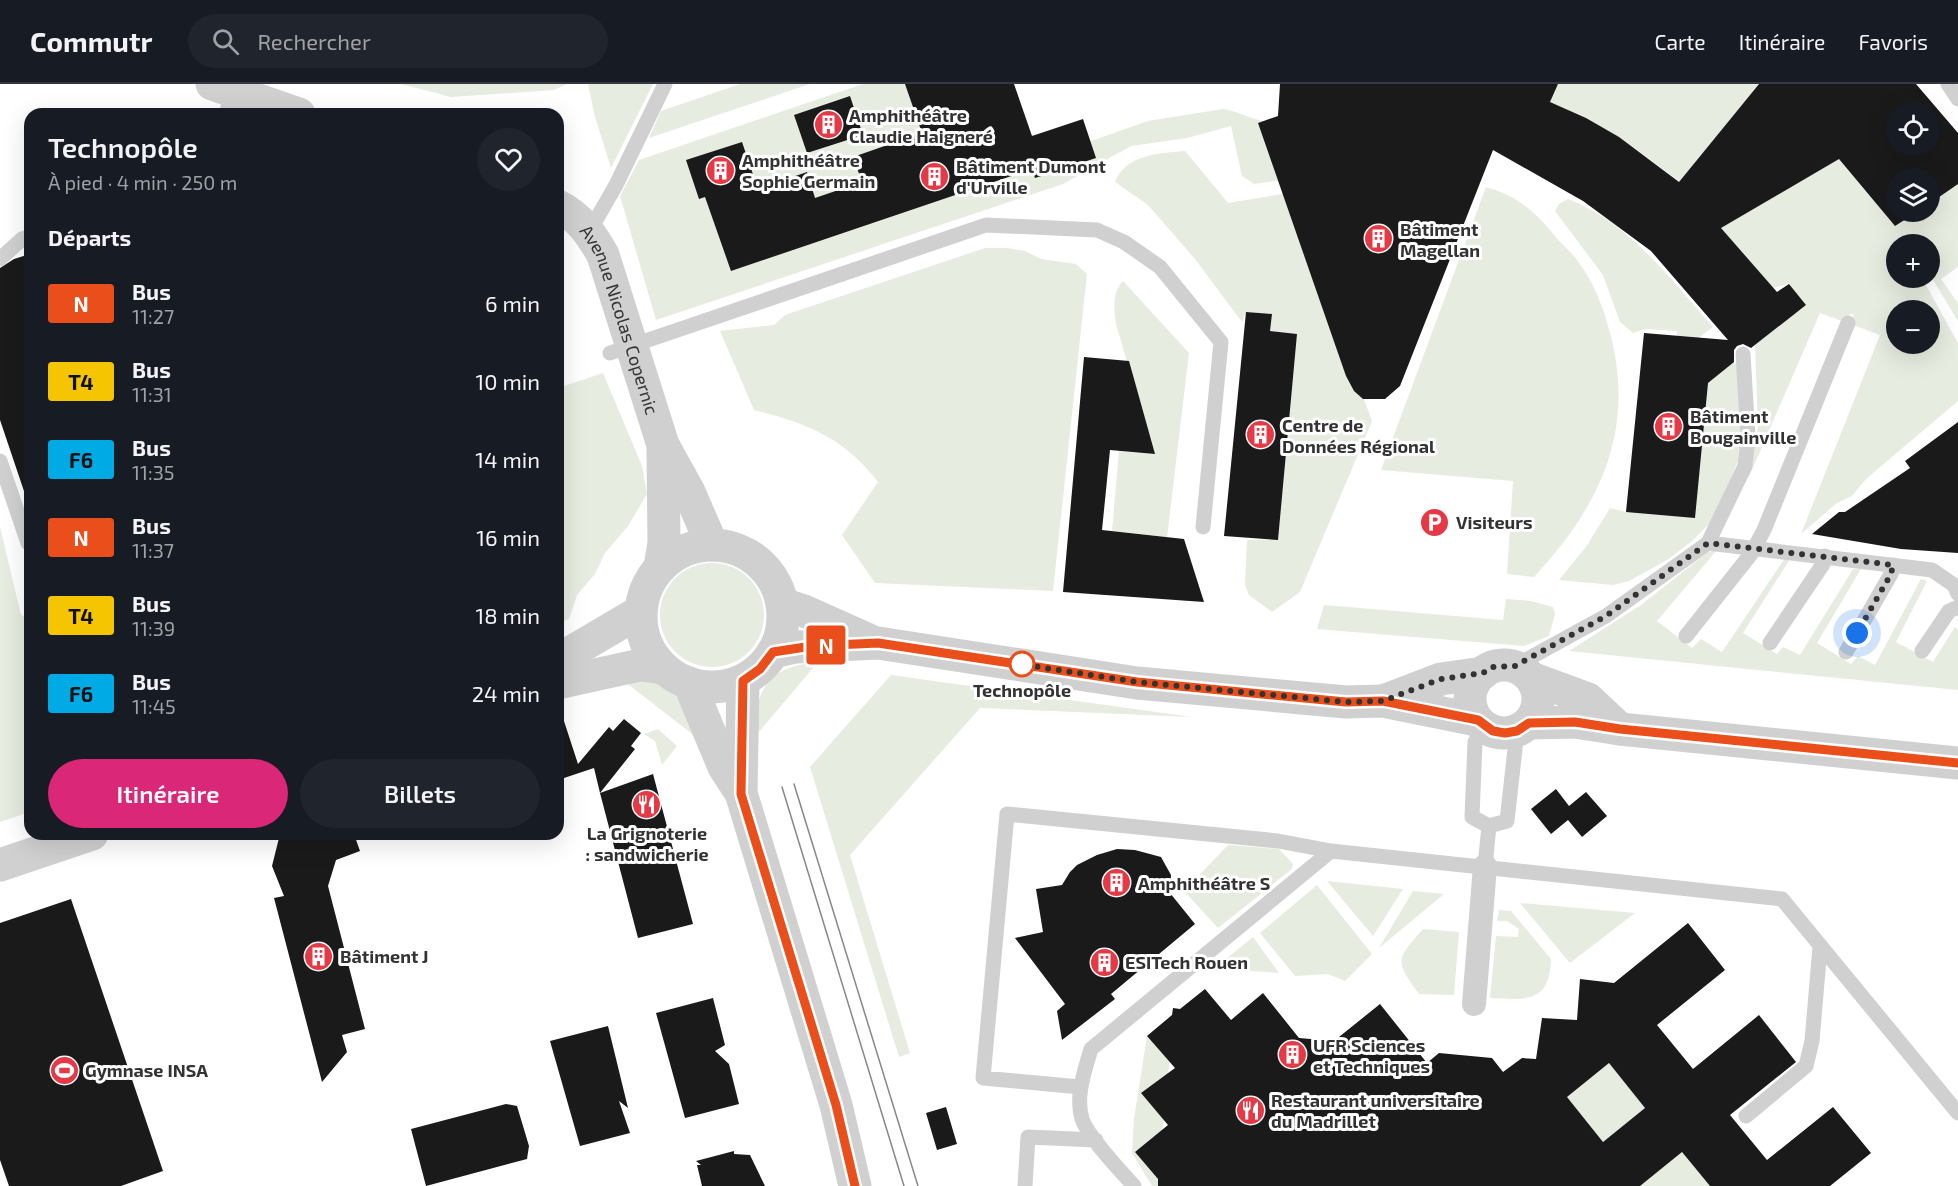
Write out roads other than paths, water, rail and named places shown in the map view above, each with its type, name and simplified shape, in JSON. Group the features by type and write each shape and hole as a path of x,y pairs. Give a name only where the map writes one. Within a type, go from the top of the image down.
{"street":[{"path":"225,92 279,108"},
{"name":"Avenue Nicolas Copernic","path":"564,209 573,214 590,232 603,255 621,350 663,445 689,492 712,545"},
{"name":"Avenue Nicolas Copernic","path":"660,567 664,543 663,445"},
{"path":"564,682 640,665 676,676 716,687 743,681 760,669 773,652 780,637 782,604 778,590 768,572 752,557 733,548 712,545 693,548 675,555 660,567 650,580 641,611 642,632 650,652 676,676 724,767 741,794 836,1105 855,1186"},
{"path":"782,604 878,643"},
{"path":"564,656 641,611"},
{"path":"773,652 806,647 878,643 1137,682 1346,702 1383,701 1480,723 1493,731 1575,722 1620,729 1958,763"},
{"path":"1480,723 1470,701 1471,690 1483,673 1492,667 1523,672 1588,699 1620,729"},
{"path":"1523,672 1538,696 1535,715 1523,727"},
{"path":"1383,701 1441,679 1483,673"},
{"path":"741,794 743,681"},
{"path":"0,865 74,840"},
{"path":"1474,1004 1485,866"}],"lane":[{"path":"590,232 616,185 665,84"},
{"path":"1947,84 1958,99"},
{"path":"621,350 986,225 1097,230 1124,242 1160,267 1221,342 1203,527"},
{"path":"0,259 24,238"},
{"path":"1686,636 1751,554 1752,547 1764,530 1848,323"},
{"path":"1523,672 1708,543 1745,466 1748,437 1743,354"},
{"path":"0,461 24,531"},
{"path":"1708,543 1932,570 1954,585 1958,594"},
{"path":"1770,642 1823,564 1825,556"},
{"path":"1845,652 1891,574 1893,565"},
{"path":"1922,651 1949,611 1958,607"},
{"path":"1480,723 1475,742 1472,817 1489,826 1508,821 1523,727"},
{"path":"1080,1087 983,1077 1006,814 1278,841 1331,851 1782,899 1958,1113"},
{"path":"1485,866 1489,826"},
{"path":"1134,1186 1096,1140 1082,1119 1080,1087 1091,1049 1331,851"},
{"path":"1746,1116 1806,1066 1812,1041 1820,948"},
{"path":"1025,1186 1028,1137 1096,1140"}],"tram line":[{"path":"794,784 918,1186"},
{"path":"782,787 904,1186"}],"place":[{"name":"Amphithéâtre Claudie Haigneré","path":"828,125"},
{"name":"Amphithéâtre Sophie Germain","path":"721,170"},
{"name":"Bâtiment Dumont d'Urville","path":"935,176"},
{"name":"Bâtiment Magellan","path":"1379,239"},
{"name":"Bâtiment Bougainville","path":"1669,426"},
{"name":"Centre de Données Régional","path":"1261,435"},
{"name":"Visiteurs","path":"1435,522"},
{"name":"Technopôle","path":"1022,664"},
{"name":"La Grignoterie : sandwicherie","path":"647,804"},
{"name":"Amphithéâtre S","path":"1117,883"},
{"name":"Bâtiment J","path":"319,956"},
{"name":"ESITech Rouen","path":"1104,962"},
{"name":"UFR Sciences et Techniques","path":"1292,1055"},
{"name":"Gymnase INSA","path":"64,1070"},
{"name":"Restaurant universitaire du Madrillet","path":"1250,1110"}]}
